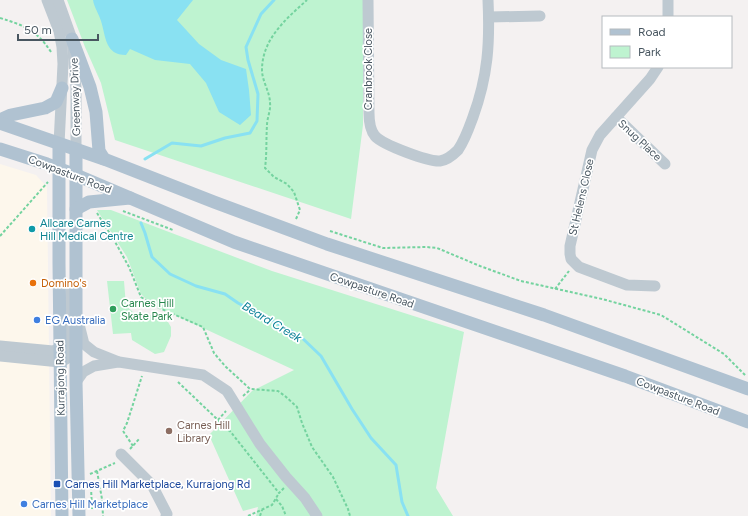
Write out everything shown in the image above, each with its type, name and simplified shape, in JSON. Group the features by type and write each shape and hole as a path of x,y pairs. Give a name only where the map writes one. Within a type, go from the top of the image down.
{"main road":[{"path":"72,39 90,87 96,112 99,151 104,159"},
{"path":"0,120 11,115 45,108 56,102 62,88"},
{"path":"0,123 104,159 327,244 544,315 748,389"},
{"name":"Kurrajong Road","path":"60,144 62,516"},
{"name":"Cowpasture Road","path":"0,149 59,168 234,242 625,376 748,422"},
{"name":"Kurrajong Road","path":"76,149 76,382 79,516"},
{"path":"76,209 89,202 132,198"}],"street":[{"name":"Greenway Drive","path":"47,0 59,31 62,48 63,64 60,144"},
{"name":"Greenway Drive","path":"58,0 72,39 76,88 76,149"},
{"name":"Cranbrook Close","path":"368,0 369,113 371,128 376,136 390,146 440,161 452,156 458,149 471,123 481,93 487,65 489,17"},
{"path":"488,0 489,17 540,16"},
{"path":"668,0 668,16"},
{"name":"St Helens Close","path":"574,264 570,254 570,246 592,150 600,135 650,79 657,68"},
{"name":"Snug Place","path":"616,117 664,164"},
{"path":"0,356 60,362 66,359 68,352 68,314 76,254"},
{"path":"574,264 584,270 627,285 655,286"},
{"path":"76,302 80,330 84,344 94,352 119,362 203,374 227,391 260,444 317,516"},
{"path":"0,346 53,351 60,348"},
{"path":"76,382 82,372 94,366 119,362"},
{"path":"121,454 152,485 167,514 166,516"}],"path":[{"path":"302,222 296,219 300,210 294,192 287,184 274,177 265,168 267,151 267,124 270,103 262,71 265,51 274,32 307,0"},
{"path":"0,18 23,25 32,30 51,51 52,57"},
{"path":"0,236 49,181"},
{"path":"94,208 129,267 140,297 157,307 203,327 214,353 250,390 278,391 297,407 312,447 333,477 350,516"},
{"path":"330,231 383,248 437,248 521,281 602,299 661,315 724,354 748,378"},
{"path":"555,289 574,264"},
{"path":"133,446 123,431 147,366"},
{"path":"177,381 218,420 222,427 230,431 279,493"},
{"path":"218,420 234,402"},
{"path":"88,475 110,466"},
{"path":"97,471 102,499 102,516"},
{"path":"248,516 272,505 279,493 290,482"},
{"path":"276,499 282,506 286,516"},
{"path":"260,516 262,510"}],"shaded area":[{"path":"0,164 36,175 47,187 51,516 0,516"}],"green space":[{"path":"67,0 363,0 363,125 351,219 115,140 101,83"},
{"path":"97,210 111,210 272,271 464,332 436,488 453,516 256,516 258,507 243,511 209,435 252,391 294,370 151,304 141,294 127,257"},
{"path":"107,281 124,281 126,306 140,318 150,315 168,322 171,327 171,336 164,352 155,354 132,340 131,333 113,334"}],"water":[{"path":"93,0 193,0 177,20 199,44 221,60 246,69 251,115 240,125 219,112 206,83 190,64 155,60 130,49 126,55 114,52 108,44"}],"waterway":[{"name":"Beard Creek","path":"145,159 172,143 201,146 225,138 250,133 257,121 258,94 248,60 246,47 261,14 274,0"},
{"name":"Beard Creek","path":"141,223 152,257 170,274 196,286 225,294 238,303 299,335 321,356 371,438 396,465 402,502 408,516"}],"place":[{"name":"Allcare Carnes Hill Medical Centre","path":"32,229"},
{"name":"Domino's","path":"33,283"},
{"name":"Carnes Hill Skate Park","path":"113,309"},
{"name":"EG Australia","path":"37,320"},
{"name":"Carnes Hill Library","path":"169,431"},
{"name":"Carnes Hill Marketplace, Kurrajong Rd","path":"57,484"},
{"name":"Carnes Hill Marketplace","path":"24,504"}]}
